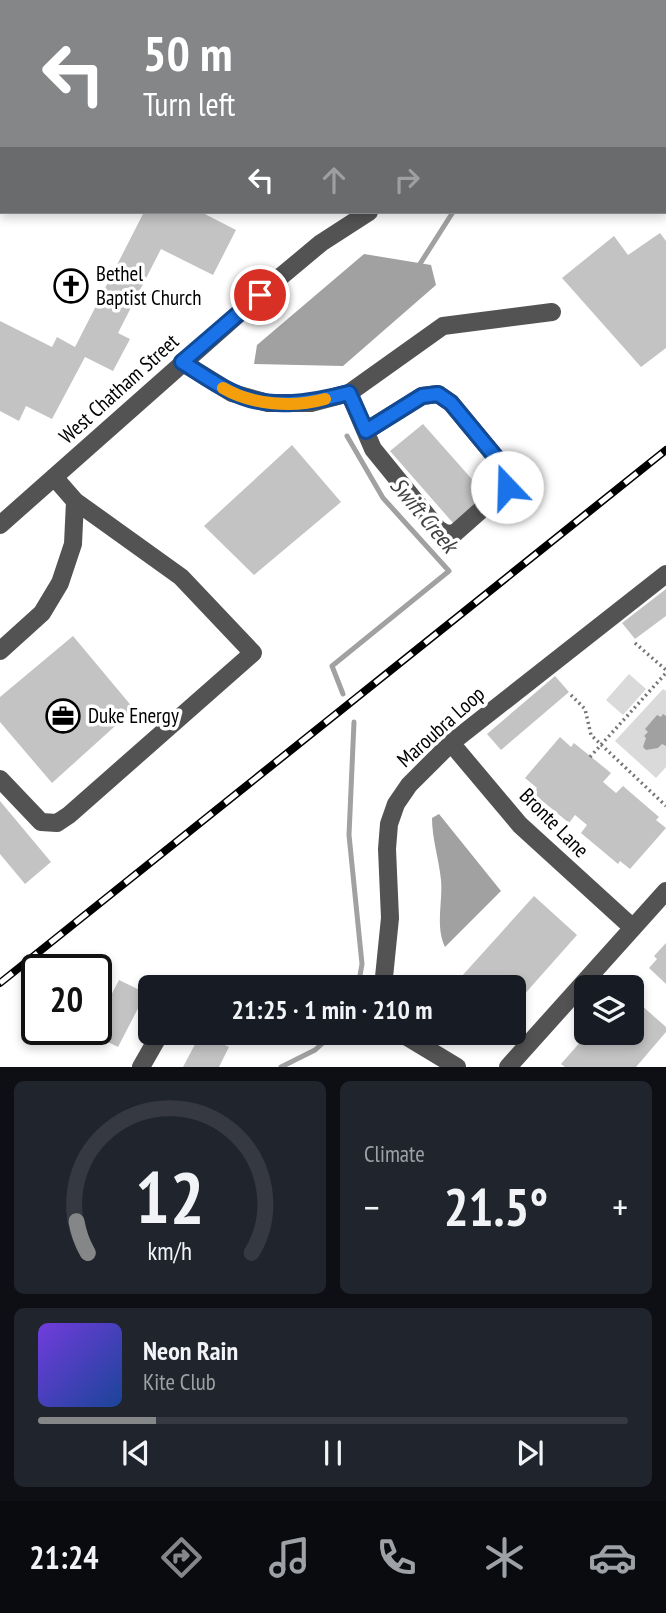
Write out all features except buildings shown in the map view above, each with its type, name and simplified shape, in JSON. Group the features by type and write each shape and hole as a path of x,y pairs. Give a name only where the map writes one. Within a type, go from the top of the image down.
{"street":[{"name":"West Chatham Street","path":"0,524 302,258 366,214"},
{"path":"182,362 232,393 268,403 311,403 349,393 443,326 552,312"},
{"path":"349,393 373,449 438,529 446,534 455,533 507,487 509,476 503,466 451,403 438,394 422,396 366,431"},
{"path":"0,779 41,822 57,823 253,653 181,577 75,502 54,477"},
{"path":"0,651 42,613 60,583 73,544 75,502"},
{"name":"Maroubra Loop","path":"384,975 390,918 387,849 389,824 396,804 409,785 451,743 666,574"},
{"name":"Bronte Lane","path":"451,743 520,825 633,928"},
{"path":"508,1067 666,891"},
{"path":"141,1067 154,1045"},
{"path":"421,1045 457,1067"}],"path":[{"path":"590,757 666,671 635,643"},
{"path":"571,695 585,709 591,735 666,806"}],"shaded area":[{"path":"364,254 431,265 436,285 343,366 254,364 257,345"},
{"path":"629,674 646,689 623,715 606,700"},
{"path":"663,689 666,691 666,767 656,778 615,741"},
{"path":"663,714 666,716 666,746 662,744 658,748 646,750 643,747 646,738 644,736 648,732 645,729 657,715 661,717"},
{"path":"439,814 501,891 445,947 440,922 441,880 432,826 432,818"}],"waterway":[{"name":"Swift Creek","path":"418,267 452,214"},
{"name":"Swift Creek","path":"343,694 332,666 449,571 383,498 347,436"},
{"name":"Swift Creek","path":"354,722 349,835 362,964 360,975"},
{"name":"Swift Creek","path":"281,1067 321,1045"}],"railway":[{"path":"0,983 666,450"}],"slow traffic":[{"path":"223,388 268,403 311,403 325,399"}],"place":[{"name":"Bethel Baptist Church","path":"71,286"},
{"name":"Duke Energy","path":"63,716"}],"route":[{"path":"260,295 182,362 232,393 268,403 311,403 349,393 366,431 422,396 438,394 451,403 503,466 509,476 507,487"}]}
